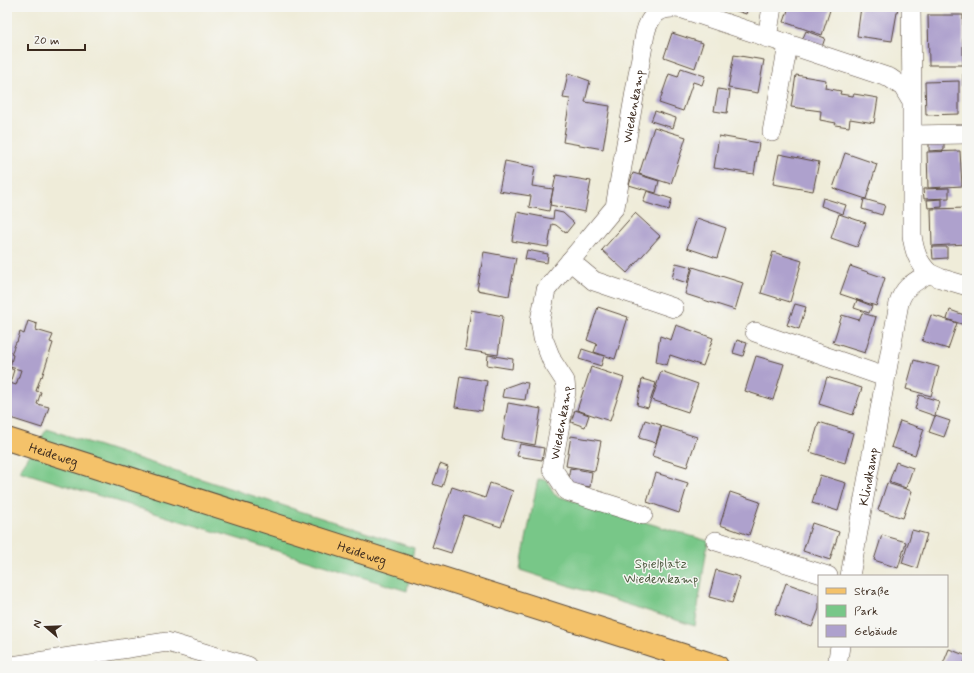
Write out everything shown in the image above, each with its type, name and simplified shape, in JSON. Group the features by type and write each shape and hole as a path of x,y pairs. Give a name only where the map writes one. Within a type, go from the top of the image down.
{"main road":[{"name":"Heideweg","path":"7,439 717,666"}],"street":[{"path":"767,38 772,7"},
{"path":"911,7 912,235 914,250 918,260 929,273 967,286"},
{"name":"Wiedenkamp","path":"643,515 567,491 552,468 566,392 565,381 552,361 543,338 540,320 546,290 615,207 645,34 650,20 657,9 683,9 890,78 903,87 912,102"},
{"path":"772,132 788,45"},
{"path":"912,135 967,134"},
{"path":"570,261 594,281 674,308"},
{"name":"Klindkamp","path":"850,575 899,303 906,288 929,273"},
{"path":"755,332 885,377"},
{"path":"716,540 825,575"},
{"path":"12,666 168,642 248,666"},
{"path":"837,666 840,647"}],"green space":[{"path":"47,429 414,548 407,591 19,471"},
{"name":"Spielplatz Wiedenkamp","path":"538,479 547,480 554,494 557,496 708,541 695,626 520,570"}],"building":[{"path":"725,7 748,7 746,14"},
{"path":"789,7 831,7 822,35 784,22"},
{"path":"861,7 898,7 892,41 857,36"},
{"path":"928,15 963,15 963,65 929,65"},
{"path":"806,31 825,38 822,47 802,40"},
{"path":"672,33 703,43 695,68 664,57"},
{"path":"734,55 764,60 758,93 728,88"},
{"path":"681,68 705,76 702,85 693,82 683,111 659,103 669,74 678,77"},
{"path":"568,73 590,81 585,102 610,106 603,149 563,142 570,99 563,98"},
{"path":"963,74 967,74 967,86 963,86"},
{"path":"796,75 826,80 825,88 841,91 840,94 853,96 854,94 878,98 874,123 850,119 849,127 835,125 836,123 820,120 821,111 791,107"},
{"path":"959,81 959,114 926,115 925,82"},
{"path":"718,89 730,91 727,113 714,111"},
{"path":"655,111 676,118 673,128 651,121"},
{"path":"654,127 686,137 671,184 639,174"},
{"path":"719,136 759,143 754,174 714,168"},
{"path":"929,140 944,140 944,150 929,151"},
{"path":"960,151 962,186 928,188 927,152"},
{"path":"845,153 877,164 866,199 833,188"},
{"path":"779,154 819,162 813,191 773,184"},
{"path":"505,161 535,167 532,186 553,189 549,211 529,207 531,196 499,191"},
{"path":"633,173 659,181 656,193 629,185"},
{"path":"556,175 591,181 585,212 550,205"},
{"path":"949,188 949,198 924,199 923,189"},
{"path":"647,191 672,199 669,210 643,202"},
{"path":"823,198 846,205 843,214 821,206"},
{"path":"864,199 885,205 882,215 862,209"},
{"path":"942,199 942,207 928,208 927,200"},
{"path":"967,208 967,244 932,246 931,209"},
{"path":"554,211 563,213 574,223 566,233 556,225 552,224 548,247 512,241 517,212 553,219"},
{"path":"635,213 660,236 627,273 602,250"},
{"path":"839,214 866,223 857,247 831,238"},
{"path":"697,218 726,228 717,258 687,248"},
{"path":"932,247 947,247 947,258 933,259"},
{"path":"527,250 548,254 547,263 525,259"},
{"path":"484,252 516,258 509,296 477,290"},
{"path":"773,252 802,261 790,302 761,293"},
{"path":"676,263 692,267 687,283 672,278"},
{"path":"850,266 885,278 876,306 840,294"},
{"path":"693,267 743,283 735,310 685,294"},
{"path":"857,300 872,306 869,313 854,308"},
{"path":"795,304 806,307 799,329 787,325"},
{"path":"598,307 628,317 615,359 594,352 597,344 587,340"},
{"path":"471,310 503,316 498,355 465,350"},
{"path":"950,310 967,316 967,326 947,319"},
{"path":"862,313 876,317 865,353 833,343 842,315 859,320"},
{"path":"931,315 957,323 948,349 922,341"},
{"path":"28,321 37,324 36,330 53,335 50,342 53,343 36,391 41,392 37,404 49,407 42,428 7,417 7,367 14,370 10,383 16,385 21,370 10,367 13,355 11,354 20,332 24,334"},
{"path":"676,325 713,338 703,366 670,355 667,365 656,362 660,336 671,340"},
{"path":"737,340 747,343 743,356 733,353"},
{"path":"582,349 604,356 601,366 579,359"},
{"path":"488,355 513,359 512,369 487,365"},
{"path":"756,356 784,364 773,400 745,391"},
{"path":"914,360 939,367 931,396 906,389"},
{"path":"591,367 624,378 610,421 577,410"},
{"path":"661,371 698,384 688,412 652,400"},
{"path":"460,376 487,381 482,411 455,407"},
{"path":"827,377 862,388 853,415 819,404"},
{"path":"642,379 656,383 648,408 637,405"},
{"path":"521,382 528,383 525,400 502,397 504,388"},
{"path":"919,395 939,401 935,416 915,409"},
{"path":"508,403 541,409 535,445 502,439"},
{"path":"575,410 589,415 585,427 571,422"},
{"path":"935,416 950,421 944,437 929,432"},
{"path":"645,420 661,425 656,443 639,438"},
{"path":"900,421 924,429 915,455 891,447"},
{"path":"819,422 853,433 845,463 810,452"},
{"path":"662,426 697,437 687,467 652,456"},
{"path":"571,436 601,441 595,471 566,466"},
{"path":"520,444 544,448 542,460 517,456"},
{"path":"896,462 913,468 906,488 889,482"},
{"path":"440,464 448,467 442,487 433,484"},
{"path":"570,468 592,472 590,487 570,484"},
{"path":"656,473 688,483 679,513 647,502"},
{"path":"820,475 846,483 838,511 812,503"},
{"path":"490,483 513,491 501,527 464,515 451,553 432,547 452,487 485,498"},
{"path":"887,483 912,491 903,518 878,510"},
{"path":"730,492 760,502 749,535 720,525"},
{"path":"812,523 839,532 830,560 803,551"},
{"path":"912,530 927,534 917,568 902,563"},
{"path":"882,535 906,542 898,568 874,560"},
{"path":"716,570 740,577 732,603 709,597"},
{"path":"786,583 818,595 818,612 812,627 775,614"},
{"path":"949,649 967,656 963,666 948,666 943,664"}]}
